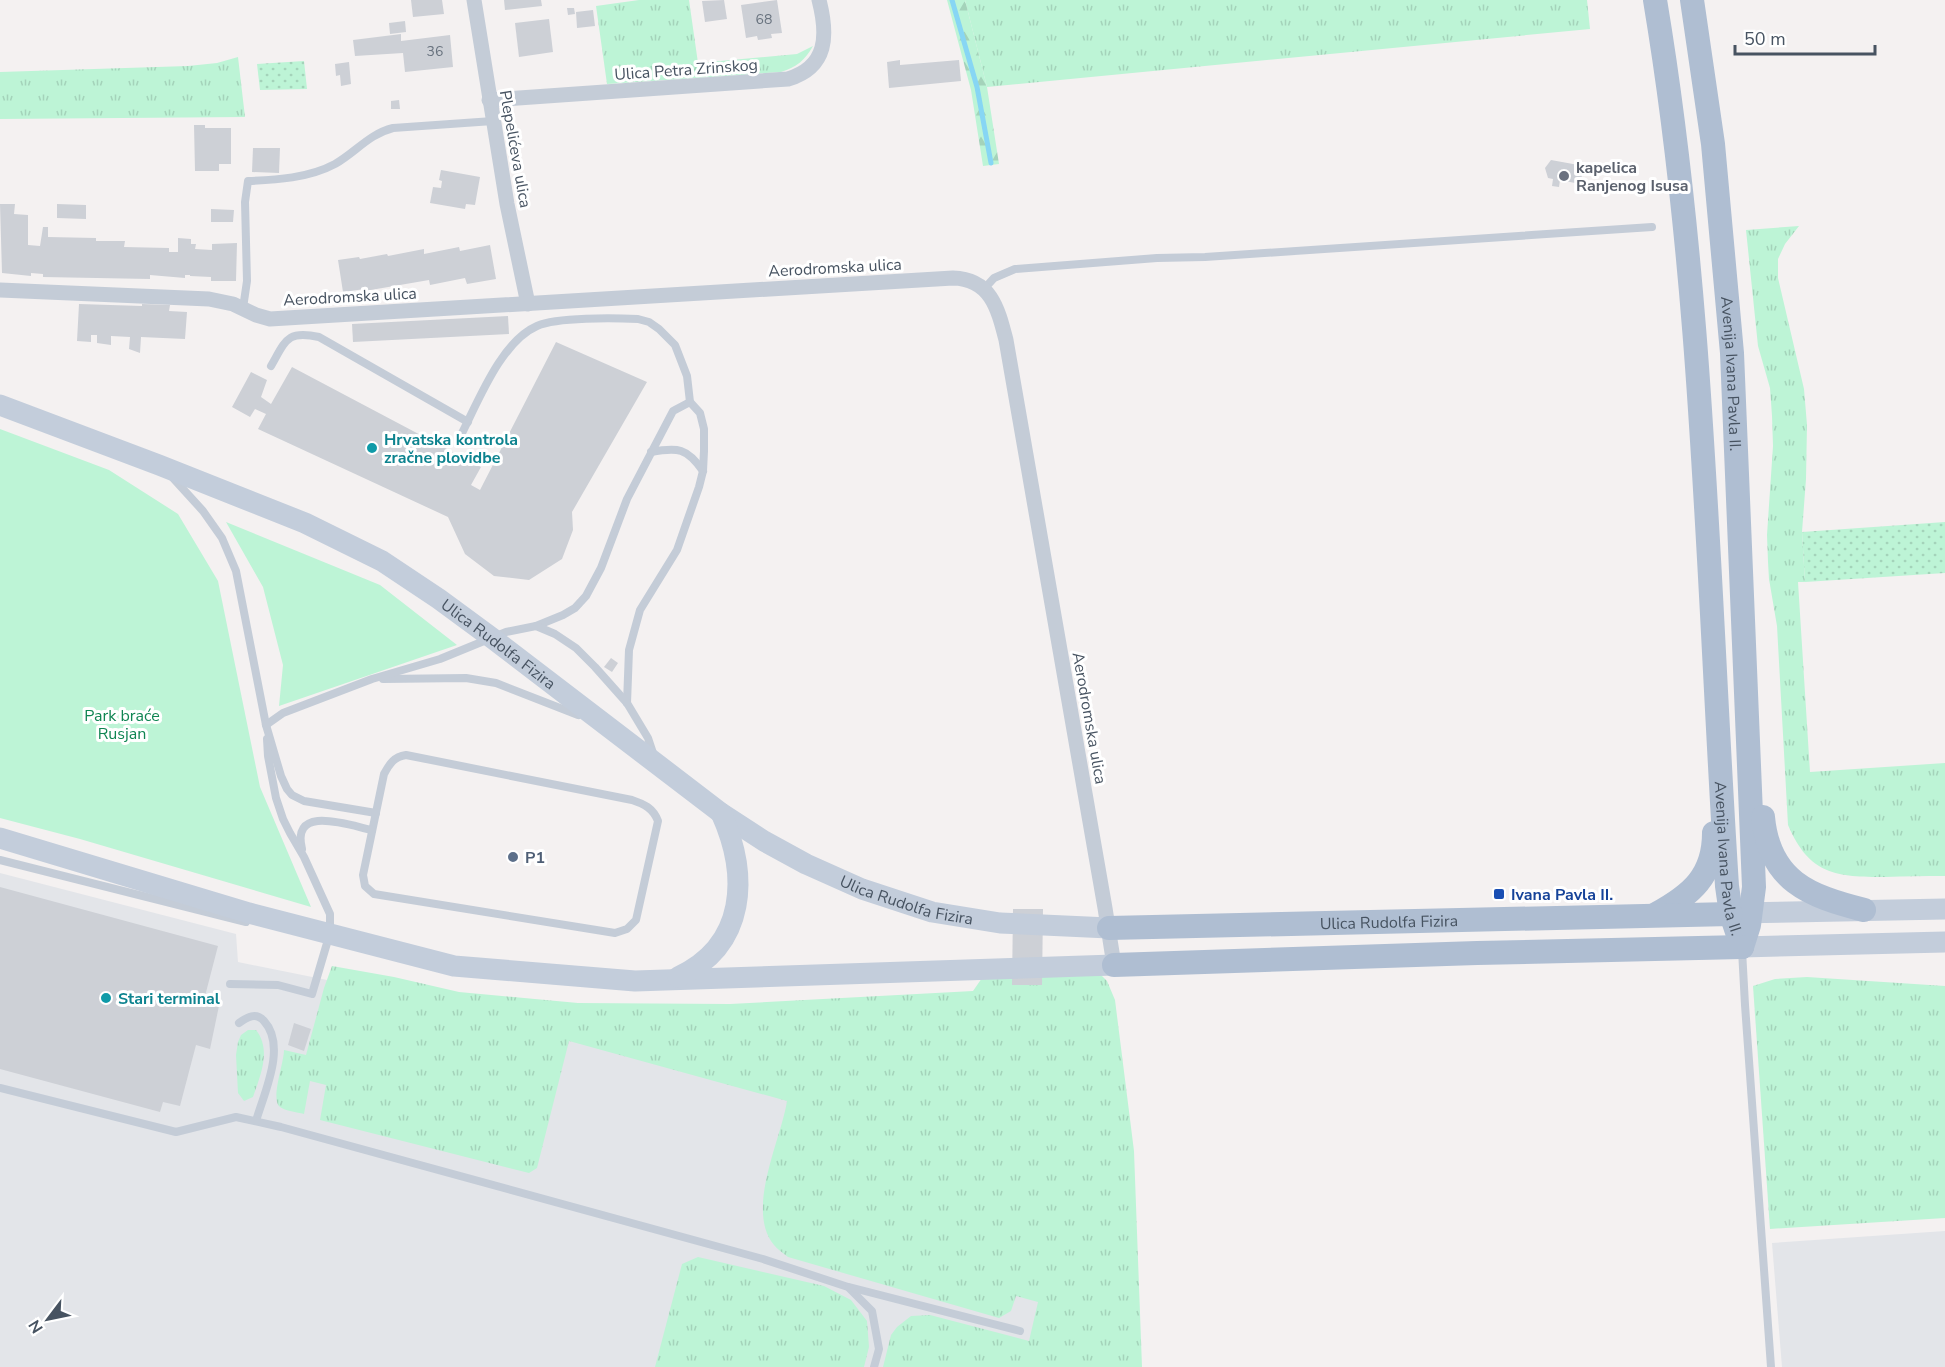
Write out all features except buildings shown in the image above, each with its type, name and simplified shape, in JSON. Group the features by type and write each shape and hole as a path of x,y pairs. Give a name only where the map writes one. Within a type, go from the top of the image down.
{"main road":[{"name":"Avenija Ivana Pavla II.","path":"1655,0 1672,118 1697,364 1727,886 1741,913"},
{"name":"Avenija Ivana Pavla II.","path":"1692,0 1713,144 1736,416 1747,751 1754,867 1741,913 1742,947"},
{"path":"1747,751 1758,787 1767,842 1782,870 1808,892 1832,902 1864,910"},
{"path":"1652,916 1689,894 1706,872 1713,851 1714,796 1720,771"},
{"name":"Ulica Rudolfa Fizira","path":"1109,928 1741,913"},
{"name":"Ulica Rudolfa Fizira","path":"1114,965 1742,947"}],"street":[{"name":"Plepelićeva ulica","path":"474,0 507,204 528,304"},
{"name":"Ulica Petra Zrinskog","path":"489,100 788,80 805,73 813,66 822,50 825,38 819,0"},
{"name":"Aerodromska ulica","path":"0,290 209,299 243,308 263,318 282,319 953,278 976,283 984,289 997,310 1006,340 1114,965"},
{"name":"Ulica Rudolfa Fizira","path":"0,405 305,523 382,561 492,638 604,726 721,813 806,864 862,889 932,912 993,922 1109,928"},
{"path":"675,979 695,969 708,959 722,940 732,920 736,904 738,874 731,838 721,813"},
{"name":"Ulica Rudolfa Fizira","path":"0,838 275,920 454,966 635,981 1114,965"},
{"name":"Ulica Rudolfa Fizira","path":"1741,913 1945,909"},
{"name":"Ulica Rudolfa Fizira","path":"1742,947 1945,942"}],"lane":[{"path":"243,308 247,281 245,202 248,181 286,178 326,168 345,157 369,137 387,129 493,121"},
{"path":"984,289 994,278 1015,269 1134,259 1652,227"},
{"path":"459,439 499,361 529,330 538,326 552,322 638,319 649,322 668,336 675,345 687,376 690,402 700,413 704,429 703,471 677,550 640,610 629,650 627,703"},
{"path":"271,366 285,341 294,335 304,334 319,338 468,422"},
{"path":"266,725 283,713 372,679 440,659 506,632 536,626 575,608 586,596 601,568 627,499 673,411 690,402"},
{"path":"651,452 668,449 681,450 694,457 703,471"},
{"path":"159,465 203,510 222,538 236,571 266,725 281,776 292,795 304,801 376,813"},
{"path":"536,626 555,634 576,648 627,703 648,738 656,764"},
{"path":"372,679 466,678 496,683 604,726"},
{"path":"230,984 278,985 312,994 332,920 304,857 290,833 276,798 268,756 266,725"},
{"path":"406,754 632,800 648,806 656,814 658,821 636,920 627,929 615,933 374,894 365,886 363,875 372,830 384,774 390,762 406,754"},
{"path":"304,857 300,833 307,823 332,821 372,830"},
{"path":"0,860 246,923 275,920"},
{"path":"1742,947 1771,1367"},
{"path":"239,1023 254,1016 262,1018 272,1035 274,1044 274,1059 256,1121"},
{"path":"0,1088 176,1132 236,1117 281,1126 763,1259 848,1287 1020,1331"},
{"path":"848,1287 872,1311 879,1349 874,1367"}],"shaded area":[{"path":"0,873 236,934 238,962 342,983 646,1020 1096,1010 1131,1367 0,1367"},
{"path":"1945,1231 1945,1367 1782,1367 1772,1243"}],"green space":[{"path":"639,0 689,0 698,63 797,54 813,46 800,62 781,72 607,84 596,6"},
{"path":"947,0 965,0 987,87 999,164 983,166 971,90"},
{"path":"965,0 1587,0 1590,29 987,87"},
{"path":"238,57 245,117 0,119 0,72 188,66 217,63"},
{"path":"304,61 307,89 260,90 257,64"},
{"path":"1799,226 1785,244 1778,259 1778,278 1804,389 1807,425 1802,532 1805,582 1798,582 1810,772 1945,763 1945,876 1868,877 1839,874 1826,870 1805,854 1788,825 1777,626 1768,562 1767,535 1773,446 1772,416 1770,388 1758,346 1746,230"},
{"name":"Park braće Rusjan","path":"0,429 109,470 178,514 218,581 260,787 311,907 80,839 0,818"},
{"path":"226,522 380,585 457,645 279,706 283,665 263,587"},
{"path":"1945,522 1945,573 1805,582 1802,532"},
{"path":"332,966 459,992 578,1003 730,1004 973,991 982,978 1099,973 1107,981 1115,1000 1134,1151 1142,1367 883,1367 891,1335 911,1316 930,1315 1029,1341 1038,1302 1016,1296 1011,1311 999,1318 788,1257 780,1251 766,1230 763,1213 767,1174 787,1101 569,1041 537,1168 529,1173 320,1120 326,1085 310,1081 304,1114 282,1108 277,1103 276,1097 284,1050 306,1055"},
{"path":"1807,977 1945,986 1945,1218 1770,1229 1753,986 1775,979"},
{"path":"248,1030 256,1030 261,1038 264,1054 253,1097 244,1101 238,1093 236,1055 241,1035"},
{"path":"698,1257 824,1286 851,1300 867,1321 869,1347 864,1367 655,1367 682,1264"}],"waterway":[{"path":"952,0 977,87 991,163"}],"place":[{"name":"kapelica Ranjenog Isusa","path":"1564,176"},
{"name":"Hrvatska kontrola zračne plovidbe","path":"372,448"},
{"name":"P1","path":"513,857"},
{"name":"Ivana Pavla II.","path":"1499,894"},
{"name":"Stari terminal","path":"106,998"}]}
